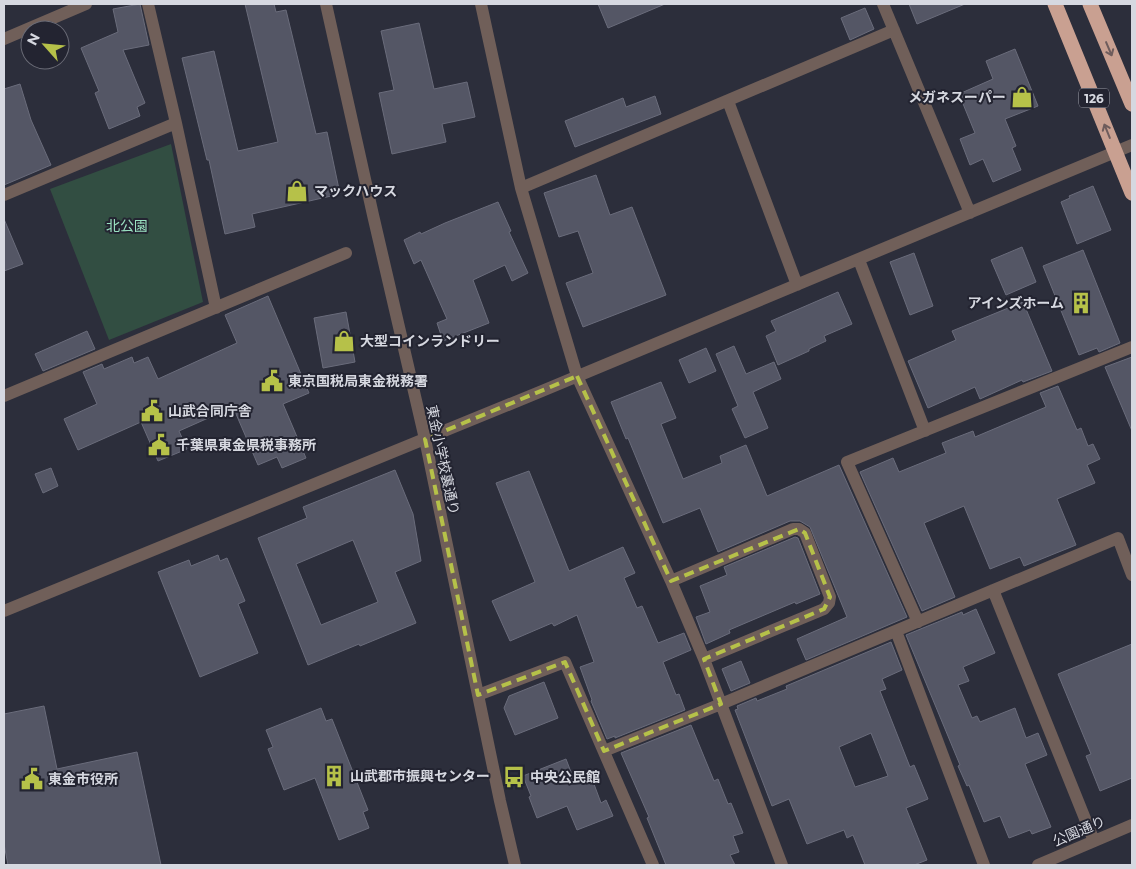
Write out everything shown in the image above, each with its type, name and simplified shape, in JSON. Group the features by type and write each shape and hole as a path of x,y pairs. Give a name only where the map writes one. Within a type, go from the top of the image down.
{"highway":[{"name":"126","path":"1055,4 1132,193"},
{"name":"126","path":"1090,4 1132,104"}],"street":[{"path":"4,40 86,4"},
{"path":"148,4 216,308"},
{"name":"東金小学校裏通り","path":"326,4 425,439 515,865"},
{"path":"480,4 521,188 577,376 672,581 704,659 782,865"},
{"path":"883,4 970,213"},
{"path":"521,188 894,30"},
{"path":"728,101 797,285"},
{"path":"4,195 176,123"},
{"path":"4,611 859,260 1132,145"},
{"path":"4,396 346,253"},
{"path":"859,260 925,431"},
{"path":"918,622 847,462 1132,347"},
{"path":"672,581 793,529 799,529 805,533 830,597 829,603 824,609 704,659"},
{"path":"604,751 1118,538 1132,575"},
{"path":"993,590 1094,841"},
{"path":"896,631 984,865"},
{"path":"478,695 565,662 653,865"},
{"name":"公園通り","path":"1038,865 1132,825"}],"highlighted area":[{"path":"577,376 671,581 799,529 805,533 830,597 824,609 704,659 721,704 604,751 565,662 478,695 425,439"}],"green space":[{"name":"北公園","path":"171,144 203,302 109,340 50,189"}],"building":[{"path":"140,4 149,45 123,50 145,103 137,107 140,116 109,129 95,93 99,91 81,48 118,32 113,9"},
{"path":"245,4 274,4 276,12 286,10 316,134 327,132 340,194 252,214 255,227 225,234 209,160 207,160 182,58 214,51 238,151 278,142"},
{"path":"598,4 665,4 608,28"},
{"path":"909,4 965,4 917,24"},
{"path":"865,8 874,29 850,40 841,18"},
{"path":"419,23 434,89 467,82 475,117 442,124 446,142 392,154 379,93 394,90 381,31"},
{"path":"1015,49 1038,106 1005,119 1016,146 1012,148 1021,170 993,182 983,159 970,165 960,139 975,133 959,94 993,79 986,61"},
{"path":"20,84 31,120 51,165 4,185 4,89"},
{"path":"655,96 661,114 575,147 565,121 623,98 626,107"},
{"path":"596,175 610,215 632,207 666,295 583,327 566,283 593,273 578,231 559,237 544,193"},
{"path":"1093,186 1111,230 1077,244 1061,202 1070,198 1069,196"},
{"path":"498,202 511,231 509,232 528,273 512,281 505,265 473,280 489,323 443,341 437,323 447,319 421,260 414,264 404,240"},
{"path":"4,219 23,264 4,271"},
{"path":"1022,247 1036,282 1006,295 991,260"},
{"name":"アインズホーム","path":"1083,250 1120,343 1099,352 1097,348 1079,355 1043,266"},
{"path":"914,253 933,306 910,315 890,262"},
{"path":"838,292 852,324 824,336 826,341 778,365 766,336 776,331 771,321"},
{"path":"268,296 309,393 283,404 306,458 282,468 277,457 258,465 233,407 179,431 187,449 158,461 141,422 78,450 64,419 97,404 83,372 102,364 104,369 132,357 134,363 148,357 158,379 237,343 225,315"},
{"path":"1023,302 1052,371 1023,382 1022,380 980,399 975,387 928,408 908,361 956,340 952,331"},
{"path":"346,312 355,362 323,368 314,318"},
{"path":"87,331 95,349 43,371 35,354"},
{"path":"734,346 746,374 774,362 781,379 753,392 768,428 745,438 732,409 738,406 716,354"},
{"path":"706,348 716,371 689,383 679,360"},
{"path":"1132,357 1132,431 1105,367"},
{"path":"661,382 676,418 661,424 683,479 722,463 720,456 746,445 767,496 839,465 907,617 806,660 797,639 847,617 810,527 800,521 790,521 718,552 700,508 663,523 611,402"},
{"path":"1058,386 1077,430 1081,428 1088,446 1093,444 1100,459 1087,465 1095,483 1057,499 1076,545 1024,566 1020,557 990,569 964,506 924,523 955,597 922,611 860,472 893,458 899,472 946,453 942,443 973,431 975,437 1046,407 1040,393"},
{"path":"51,468 58,486 43,493 35,474"},
{"path":"395,470 413,514 421,561 395,572 416,623 308,665 258,538 307,518 303,507","holes":["353,540 378,602 321,625 296,564"]},
{"path":"529,471 569,571 623,547 635,573 624,578 637,608 642,606 658,643 684,633 691,650 663,662 676,695 679,694 685,710 615,738 615,736 607,739 591,701 580,667 594,662 577,615 554,626 552,623 510,641 492,601 535,582 496,483"},
{"path":"795,537 798,538 820,594 796,604 795,602 729,630 730,633 706,644 696,617 710,612 700,586 727,575 724,567"},
{"path":"218,555 220,561 227,558 245,601 238,604 258,653 200,677 158,572 189,560 191,566"},
{"path":"976,609 995,653 963,667 969,681 958,685 972,718 977,716 980,722 1015,708 1026,738 1038,733 1047,755 1025,764 1051,827 1032,834 1030,830 1009,838 1000,816 984,822 969,785 967,786 958,766 960,765 906,635 962,612 963,615"},
{"path":"891,642 902,670 882,679 886,689 880,691 910,767 914,765 928,799 906,808 927,860 914,865 865,865 853,835 847,838 844,830 807,844 789,799 772,806 735,710 738,709 737,706 756,698 757,701 787,689 786,686","holes":["871,733 888,776 855,787 839,747"]},
{"path":"1132,644 1132,778 1100,791 1086,756 1091,754 1058,674"},
{"path":"741,661 750,683 731,691 722,669"},
{"path":"544,682 558,718 515,735 504,708 509,696"},
{"path":"44,706 57,769 137,752 161,865 8,865 4,844 4,714"},
{"name":"山武郡市振興センター","path":"321,708 326,721 332,719 368,810 363,812 369,828 339,840 315,778 284,790 268,749 273,747 266,730"},
{"path":"691,725 714,781 718,779 728,804 731,803 743,833 733,836 739,852 730,855 735,865 666,865 647,818 649,817 621,753"},
{"path":"566,759 574,780 576,779 577,781 591,776 601,803 606,800 613,816 577,830 567,806 537,818 523,776"}],"place":[{"name":"メガネスーパー","path":"1022,97"},
{"name":"マックハウス","path":"297,191"},
{"name":"アインズホーム","path":"1081,303"},
{"name":"大型コインランドリー","path":"344,341"},
{"name":"東京国税局東金税務署","path":"272,381"},
{"name":"山武合同庁舎","path":"152,411"},
{"name":"千葉県東金県税事務所","path":"159,445"},
{"name":"山武郡市振興センター","path":"334,776"},
{"name":"中央公民館","path":"514,777"},
{"name":"東金市役所","path":"32,779"}]}
